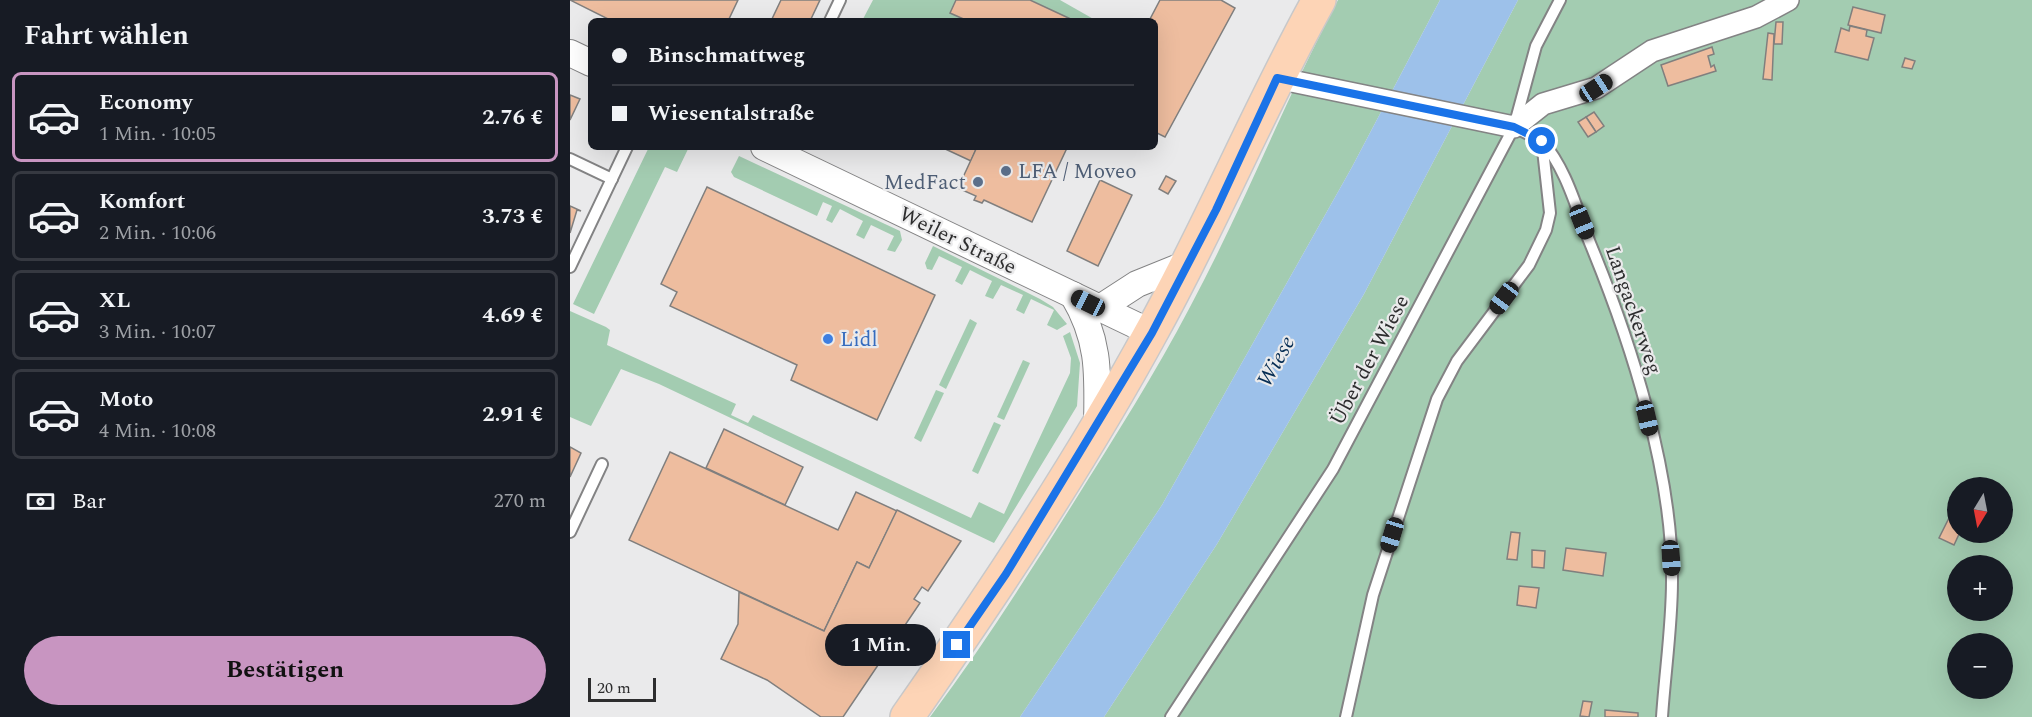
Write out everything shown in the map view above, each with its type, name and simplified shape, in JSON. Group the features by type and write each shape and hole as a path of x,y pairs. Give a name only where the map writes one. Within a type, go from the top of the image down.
{"main road":[{"path":"907,717 1006,574 1152,333 1216,210 1277,78 1319,0"}],"street":[{"path":"1277,78 1506,125 1543,104 1596,88 1652,51 1756,17 1788,0"},
{"path":"570,53 588,62"},
{"name":"Weiler Straße","path":"772,150 1152,333"},
{"path":"1100,308 1137,285 1189,263"},
{"path":"1073,295 1083,312 1097,352 1097,425"}],"lane":[{"path":"831,18 840,0"},
{"name":"Über der Wiese","path":"1171,717 1334,469 1506,125 1536,46 1560,0"},
{"path":"1346,717 1373,595 1437,399 1457,361 1529,265 1546,230 1550,213 1542,141 1506,125"},
{"name":"Langackerweg","path":"1542,141 1559,160 1598,263 1638,380 1667,504 1672,582 1662,717"},
{"path":"570,267 626,150"},
{"path":"570,159 612,179"},
{"path":"570,532 602,464"}],"green space":[{"path":"873,0 956,0 950,13 961,18 864,18"},
{"path":"1030,0 1060,0 1092,18 1069,18"},
{"path":"1338,0 1440,0 1352,167 1162,505 1020,717 930,717 1022,584 1163,357 1210,269"},
{"path":"1518,0 2032,0 2032,717 1104,717 1217,544 1364,294"},
{"path":"648,150 688,150 677,172 665,167 594,314 573,304"},
{"path":"739,156 900,231 902,240 895,252 887,250 894,236 871,225 864,239 856,235 863,221 840,209 832,223 826,220 832,206 823,202 817,216 734,177 731,172"},
{"path":"933,246 1040,299 1053,307 1067,324 1057,330 1047,325 1054,310 1031,299 1024,314 1016,310 1023,295 1001,285 993,299 985,296 992,281 970,270 962,285 955,281 962,267 939,256 932,270 927,269 925,263"},
{"path":"570,311 610,330 607,345 736,404 731,415 748,423 753,415 971,518 979,502 1004,514 1070,373 1071,358 1063,336 1070,332 1080,363 1077,406 994,543 659,384 621,369 591,426 570,417"},
{"path":"970,319 977,323 946,389 939,385"},
{"path":"1023,360 1030,363 1004,420 997,417"},
{"path":"936,390 944,393 921,442 914,438"},
{"path":"994,422 1001,425 978,474 972,471"}],"water":[{"name":"Wiese","path":"1440,0 1518,0 1364,294 1217,544 1104,717 1020,717 1162,505 1352,167"}],"building":[{"path":"570,0 738,0 729,18 606,18"},
{"path":"781,0 820,0 811,18 772,18"},
{"path":"956,0 1030,0 1069,18 961,18 950,13"},
{"path":"1160,0 1221,0 1235,8 1165,137 1158,134 1158,18 1151,18"},
{"path":"1853,7 1885,15 1881,33 1848,25"},
{"path":"1776,22 1783,22 1782,44 1774,44"},
{"path":"1850,26 1867,30 1866,36 1874,38 1868,60 1835,52 1841,28 1849,31"},
{"path":"1768,33 1774,34 1772,80 1763,79"},
{"path":"1712,47 1714,54 1708,56 1711,67 1714,65 1716,71 1668,86 1661,65"},
{"path":"1905,58 1915,61 1912,69 1902,67"},
{"path":"570,95 580,99 570,120"},
{"path":"1594,112 1604,126 1596,132 1586,117"},
{"path":"1586,117 1596,132 1588,137 1578,122"},
{"path":"947,150 976,150 971,161"},
{"path":"976,150 1066,150 1032,222 984,200 982,203 974,200 976,196 958,188"},
{"path":"1166,176 1176,181 1168,194 1159,189"},
{"path":"1100,180 1132,195 1098,266 1067,251"},
{"path":"707,187 935,295 877,420 791,380 797,365 670,306 677,292 661,284"},
{"path":"570,206 581,211 577,210 570,233"},
{"path":"724,429 803,467 785,505 706,468"},
{"path":"570,447 581,453 570,477"},
{"path":"670,452 838,530 856,492 897,511 869,568 857,562 824,631 629,540"},
{"path":"897,510 961,541 928,591 922,587 914,599 920,603 843,717 821,717 767,680 721,659 738,624 739,592 824,631 857,562 869,568"},
{"path":"1947,522 1947,542 1939,538"},
{"path":"1511,532 1520,533 1517,560 1507,559"},
{"path":"1566,548 1606,553 1603,576 1563,570"},
{"path":"1532,550 1545,551 1544,568 1532,567"},
{"path":"1519,586 1539,588 1536,608 1517,605"},
{"path":"1583,701 1592,702 1589,717 1580,716"},
{"path":"1605,710 1638,713 1638,717 1605,717"}],"place":[{"name":"LFA / Moveo","path":"1006,171"},
{"name":"MedFact","path":"978,182"},
{"name":"Lidl","path":"828,339"}],"route":[{"path":"957,645 1006,574 1152,333 1216,210 1277,78 1514,127 1542,141"}]}
